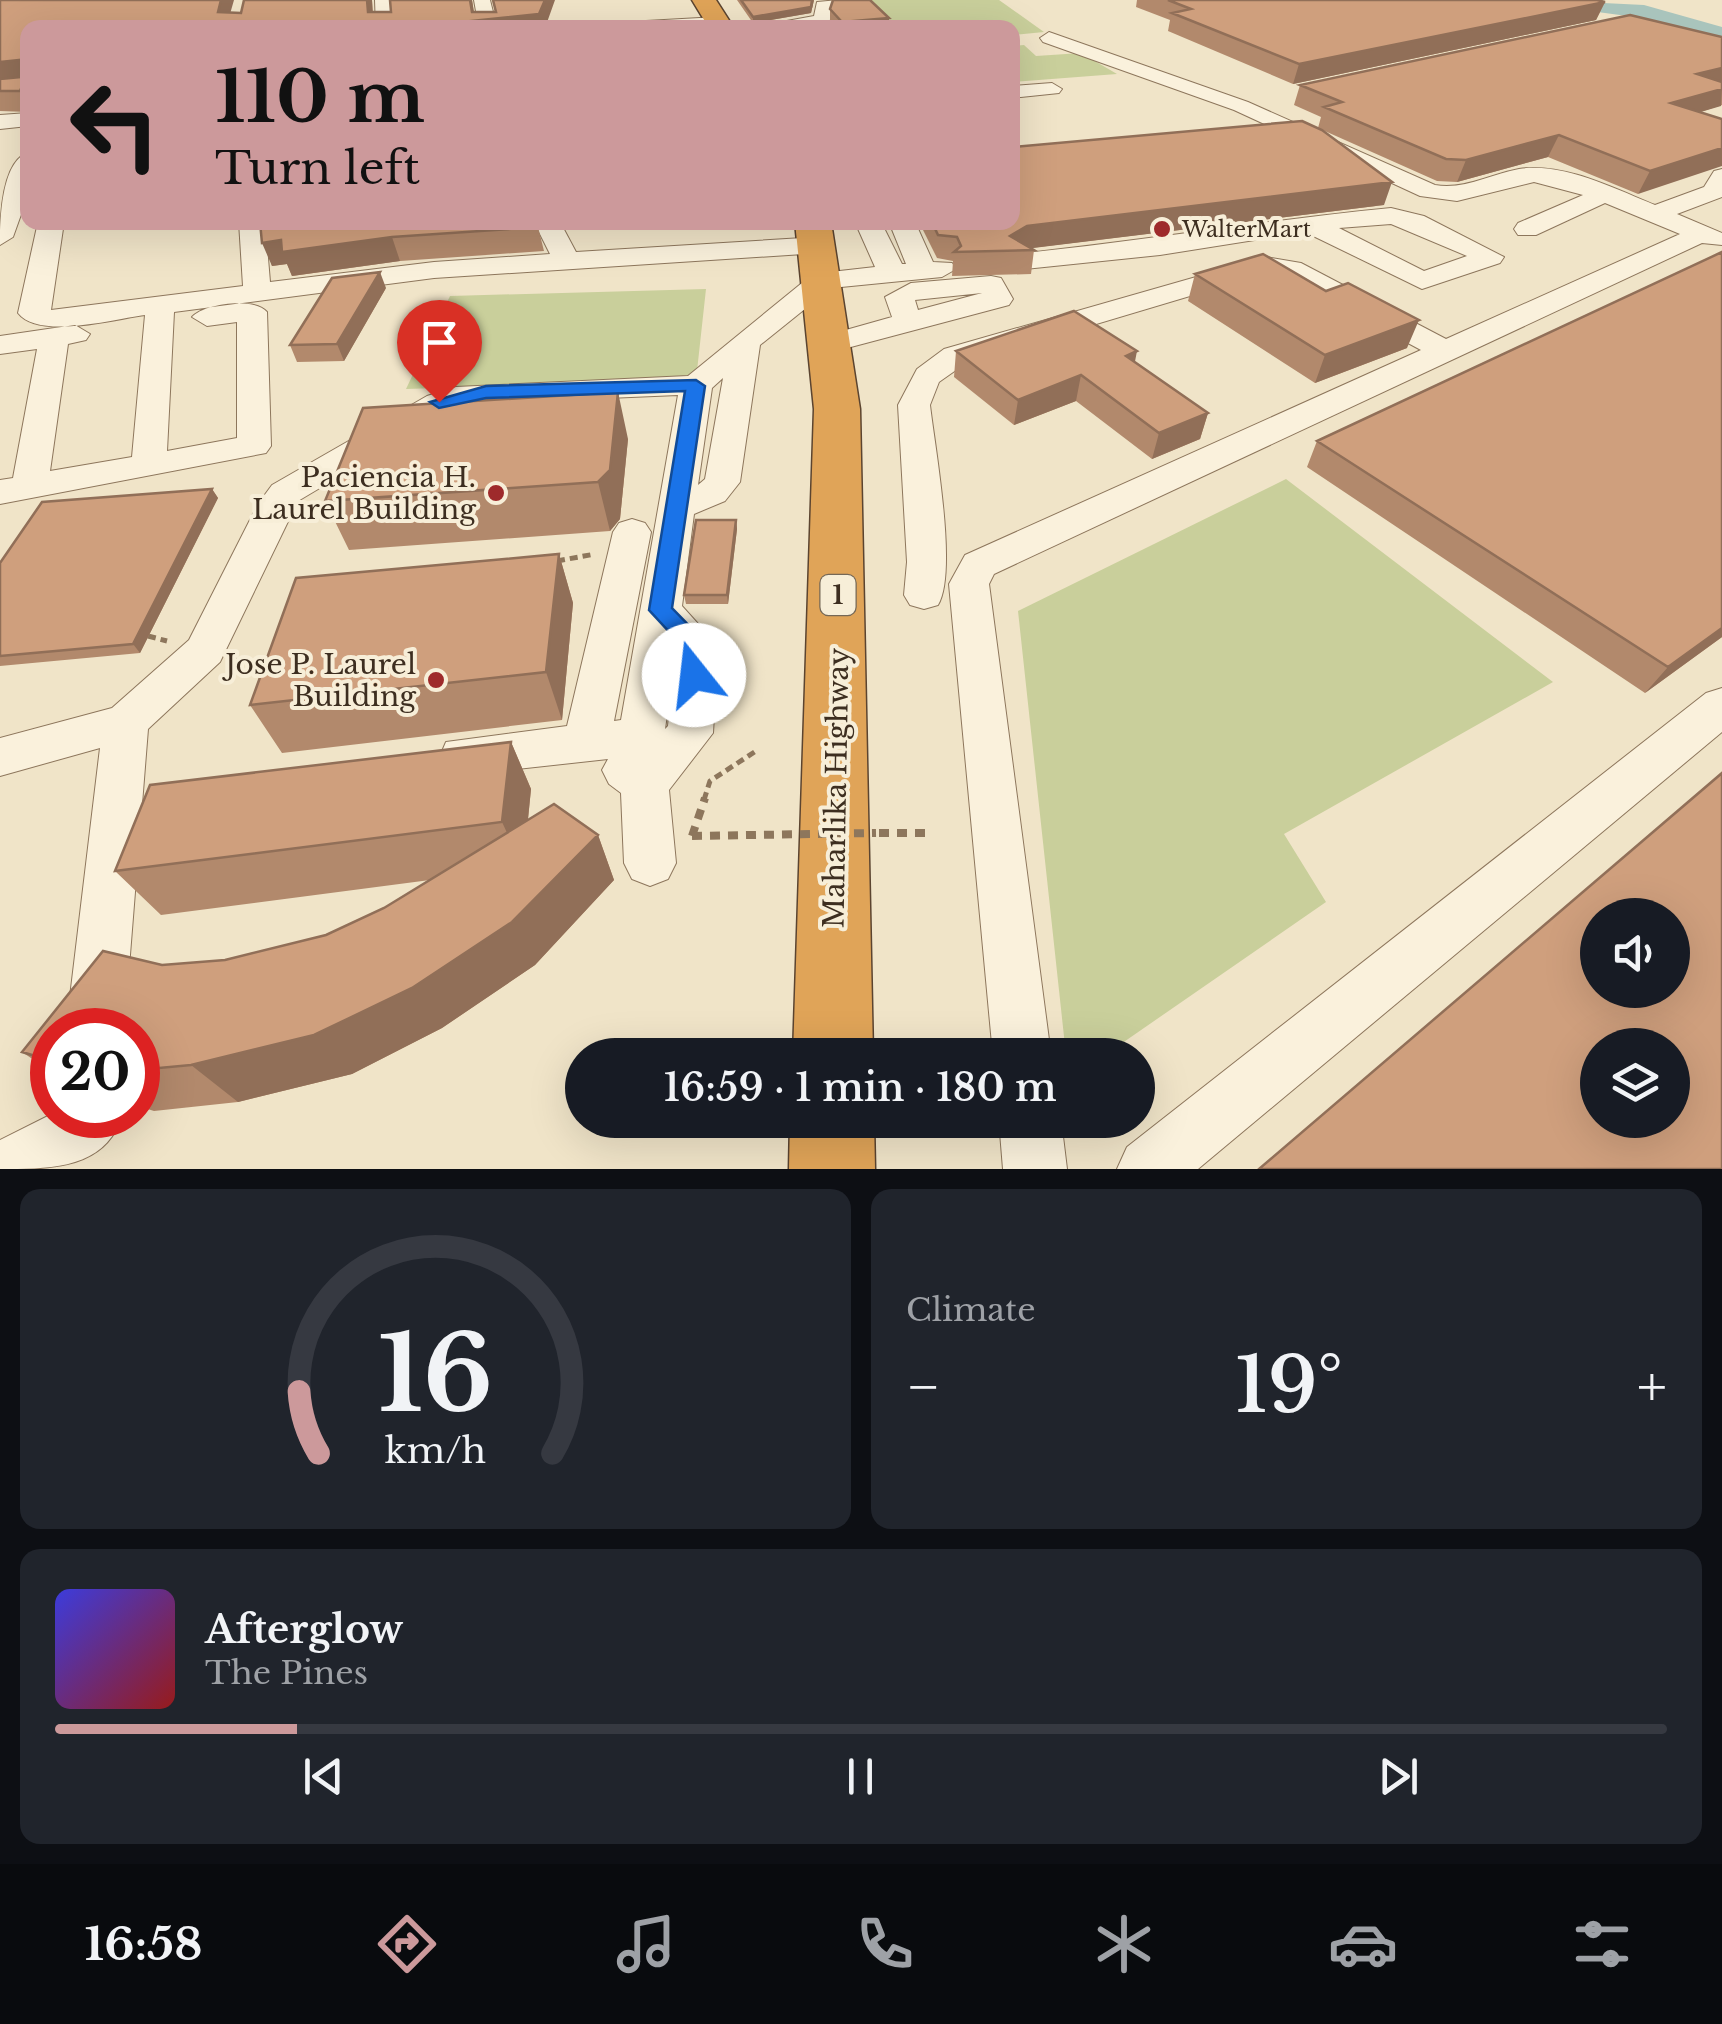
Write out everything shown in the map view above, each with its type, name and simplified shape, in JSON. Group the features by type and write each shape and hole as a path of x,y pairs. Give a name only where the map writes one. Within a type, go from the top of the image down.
{"highway":[{"name":"Maharlika Highway","path":"822,278 836,409 838,688 833,1038"},
{"path":"832,1138 832,1169"}],"street":[{"path":"823,20 823,6 835,4"},
{"path":"657,20 715,10"},
{"path":"1050,38 1240,106 1440,194 1466,195 1535,175 1712,238"},
{"path":"1020,91 1052,89"},
{"path":"1240,106 1279,98"},
{"path":"1652,216 1713,192 1722,176"},
{"path":"0,237 20,182"},
{"path":"1527,228 1601,196"},
{"path":"1025,262 1115,254 1310,224 1391,216 1415,221 1490,257 1422,281 1310,224"},
{"path":"49,230 33,312 36,318 252,312 254,446 15,489 54,337"},
{"path":"253,230 257,290"},
{"path":"551,230 568,261"},
{"path":"871,230 908,322"},
{"path":"894,283 933,270 907,230"},
{"path":"1020,1038 969,584 980,565 1449,352 1712,238"},
{"path":"0,262 42,255"},
{"path":"0,345 54,337 257,290 434,270 568,261 822,278 894,283 990,284 999,298 908,322 822,278"},
{"path":"924,595 926,562 914,405 918,388 936,366 955,356 1266,266 1291,269 1449,352"},
{"path":"413,762 641,737 696,386 822,278"},
{"path":"149,466 158,314"},
{"path":"676,508 712,494 722,482 746,342"},
{"path":"0,756 126,722 205,651 276,504 306,478 439,402 467,394 696,386"},
{"path":"587,740 630,542"},
{"path":"650,863 644,784 690,733 697,646 660,610"},
{"path":"1149,1169 1722,706"},
{"path":"97,1008 126,722"},
{"path":"587,740 644,784"},
{"path":"9,1169 84,1138"},
{"path":"1032,1138 1035,1169"}],"path":[{"path":"553,562 630,542"},
{"path":"270,670 274,652"},
{"path":"756,751 710,781 692,836 933,833"}],"green space":[{"path":"868,0 999,0 1044,32 1020,34 1020,20 881,20"},
{"path":"1020,45 1036,56 1081,53 1117,74 1020,81"},
{"path":"706,289 696,380 406,389 450,296"},
{"path":"1286,479 1553,682 1284,834 1326,902 1130,1038 1064,1038 1018,611"}],"building":[{"path":"0,0 221,0 218,12 241,13 244,0 367,0 368,12 391,12 390,0 470,0 472,12 496,12 493,0 545,0 539,14 481,20 20,20 20,60 0,62"},
{"path":"741,0 812,0 811,7 753,17"},
{"path":"833,0 870,0 889,18 840,20 830,9"},
{"path":"1168,0 1605,2 1299,64 1172,13 1191,9"},
{"path":"1630,15 1722,37 1722,68 1697,74 1722,82 1722,89 1671,103 1722,119 1722,148 1650,171 1559,135 1466,160 1446,159 1324,107 1342,102 1300,85"},
{"path":"20,77 20,91 0,91 0,79"},
{"path":"1302,121 1322,130 1392,182 1027,226 1010,236 1034,250 954,252 961,246 957,237 938,235 936,230 1020,230 1020,146"},
{"path":"261,230 494,230 392,237 282,252 281,240 262,243"},
{"path":"1722,252 1722,628 1668,667 1317,441"},
{"path":"1263,254 1326,291 1348,283 1419,320 1325,355 1195,274"},
{"path":"380,272 337,344 290,345 332,278"},
{"path":"1074,311 1137,351 1126,356 1208,413 1159,433 1081,375 1018,400 956,351"},
{"path":"618,392 610,470 598,482 325,501 363,408"},
{"path":"212,489 133,644 0,656 0,563 42,502"},
{"path":"696,520 736,520 727,595 684,595"},
{"path":"559,554 546,672 250,705 296,578"},
{"path":"511,742 502,822 115,871 150,785"},
{"path":"1722,773 1722,1169 1259,1169"},
{"path":"554,804 598,835 512,922 412,988 314,1035 191,1065 160,1068 160,1008 57,1008 103,951 162,965 225,960 326,935 384,908"}],"waterway":[{"path":"1553,0 1644,12 1722,34"}],"place":[{"name":"WalterMart","path":"1162,229"},
{"name":"Paciencia H. Laurel Building","path":"496,493"},
{"name":"Jose P. Laurel Building","path":"436,680"}],"route":[{"path":"439,402 486,392 696,386 660,610 697,646 694,675"}]}
